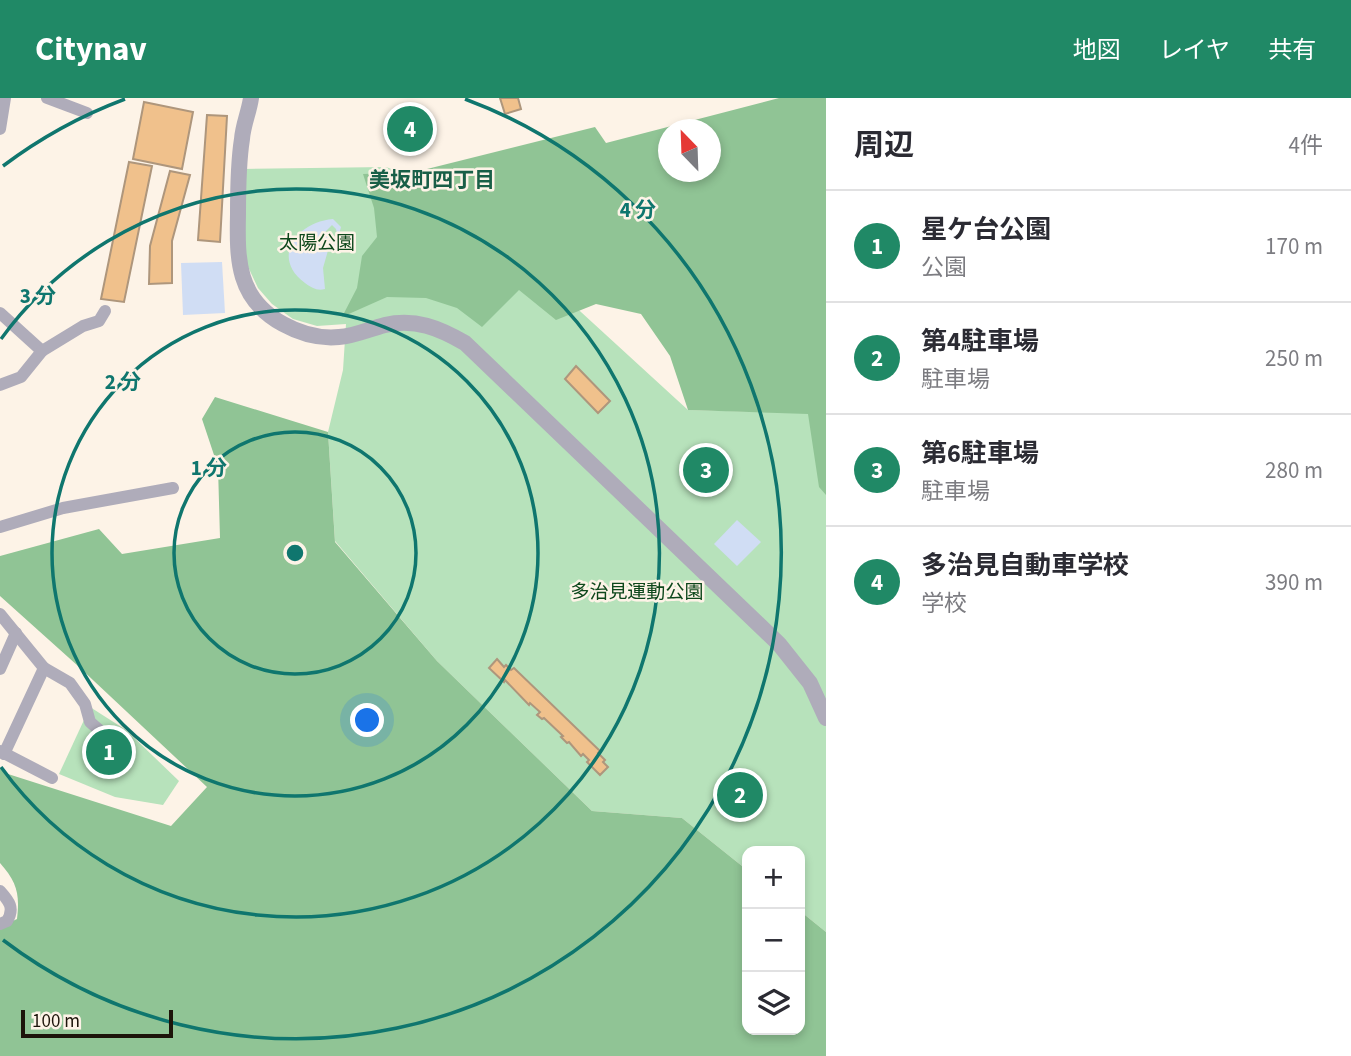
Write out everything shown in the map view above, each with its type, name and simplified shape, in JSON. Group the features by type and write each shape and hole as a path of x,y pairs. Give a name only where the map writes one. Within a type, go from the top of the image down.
{"street":[{"path":"0,129 5,98"},
{"path":"47,98 87,113"},
{"path":"251,98 242,136 238,174 237,252 243,279 261,309 296,332 312,337 337,337 406,322 444,331 465,343 779,644 810,683 826,718"},
{"path":"0,385 21,377 42,351 83,326 99,321 105,311"},
{"path":"0,313 42,351"},
{"path":"0,527 64,508 173,488"},
{"path":"0,614 44,668 70,683 85,705 90,722 105,735"},
{"path":"0,668 16,633"},
{"path":"44,668 2,752 52,778"},
{"path":"0,891 10,901 11,911 7,921 0,924"}],"green space":[{"path":"779,98 826,98 826,495 819,487 808,414 688,410 670,356 641,314 596,304 556,320 519,290 482,327 457,308 426,298 387,297 342,317 357,288 362,256 377,237 374,208 363,174 415,172 595,127 606,143 658,129 658,182 721,182 721,119 698,119"},
{"name":"多治見運動公園","path":"386,167 472,197 522,258 688,410 808,413 826,432 826,932 805,915 805,846 742,846 742,866 682,818 592,811 437,661 335,541 328,432 343,370 346,324 317,326 293,319 272,304 258,288 243,256 242,169"},
{"path":"215,397 328,432 335,542 437,661 592,811 682,818 742,866 742,1035 805,1035 805,915 826,932 826,1056 0,1056 0,927 17,919 18,902 14,882 0,863 0,768 8,774 171,826 207,787 0,596 0,556 99,529 122,554 220,538 218,467 202,419"},
{"path":"90,707 126,730 179,781 163,805 115,797 59,774"}],"water":[{"path":"333,219 341,227 338,238 332,225 325,232 336,245 329,247 323,268 325,289 312,288 295,273 290,262 292,242 309,227"},
{"path":"222,262 225,313 183,315 181,263"},
{"path":"737,520 761,542 737,566 714,544"}],"building":[{"path":"500,98 518,98 521,109 505,114"},
{"path":"144,102 193,112 182,169 133,159"},
{"path":"207,115 227,116 220,242 198,240"},
{"path":"129,162 152,166 124,302 101,299"},
{"path":"170,171 190,175 172,241 172,283 149,284 150,246"},
{"path":"576,366 610,401 598,413 565,379"},
{"path":"497,659 504,667 506,665 511,670 514,668 600,751 598,753 608,767 600,775 583,754 581,756 544,718 537,715 540,712 489,668"}],"place":[{"name":"多治見自動車学校","path":"410,129"},
{"name":"第6駐車場","path":"706,470"},
{"name":"星ケ台公園","path":"109,752"},
{"name":"第4駐車場","path":"740,795"}],"district":[{"name":"美坂町四丁目","path":"432,180"}],"park label":[{"name":"太陽公園","path":"317,243"}]}
